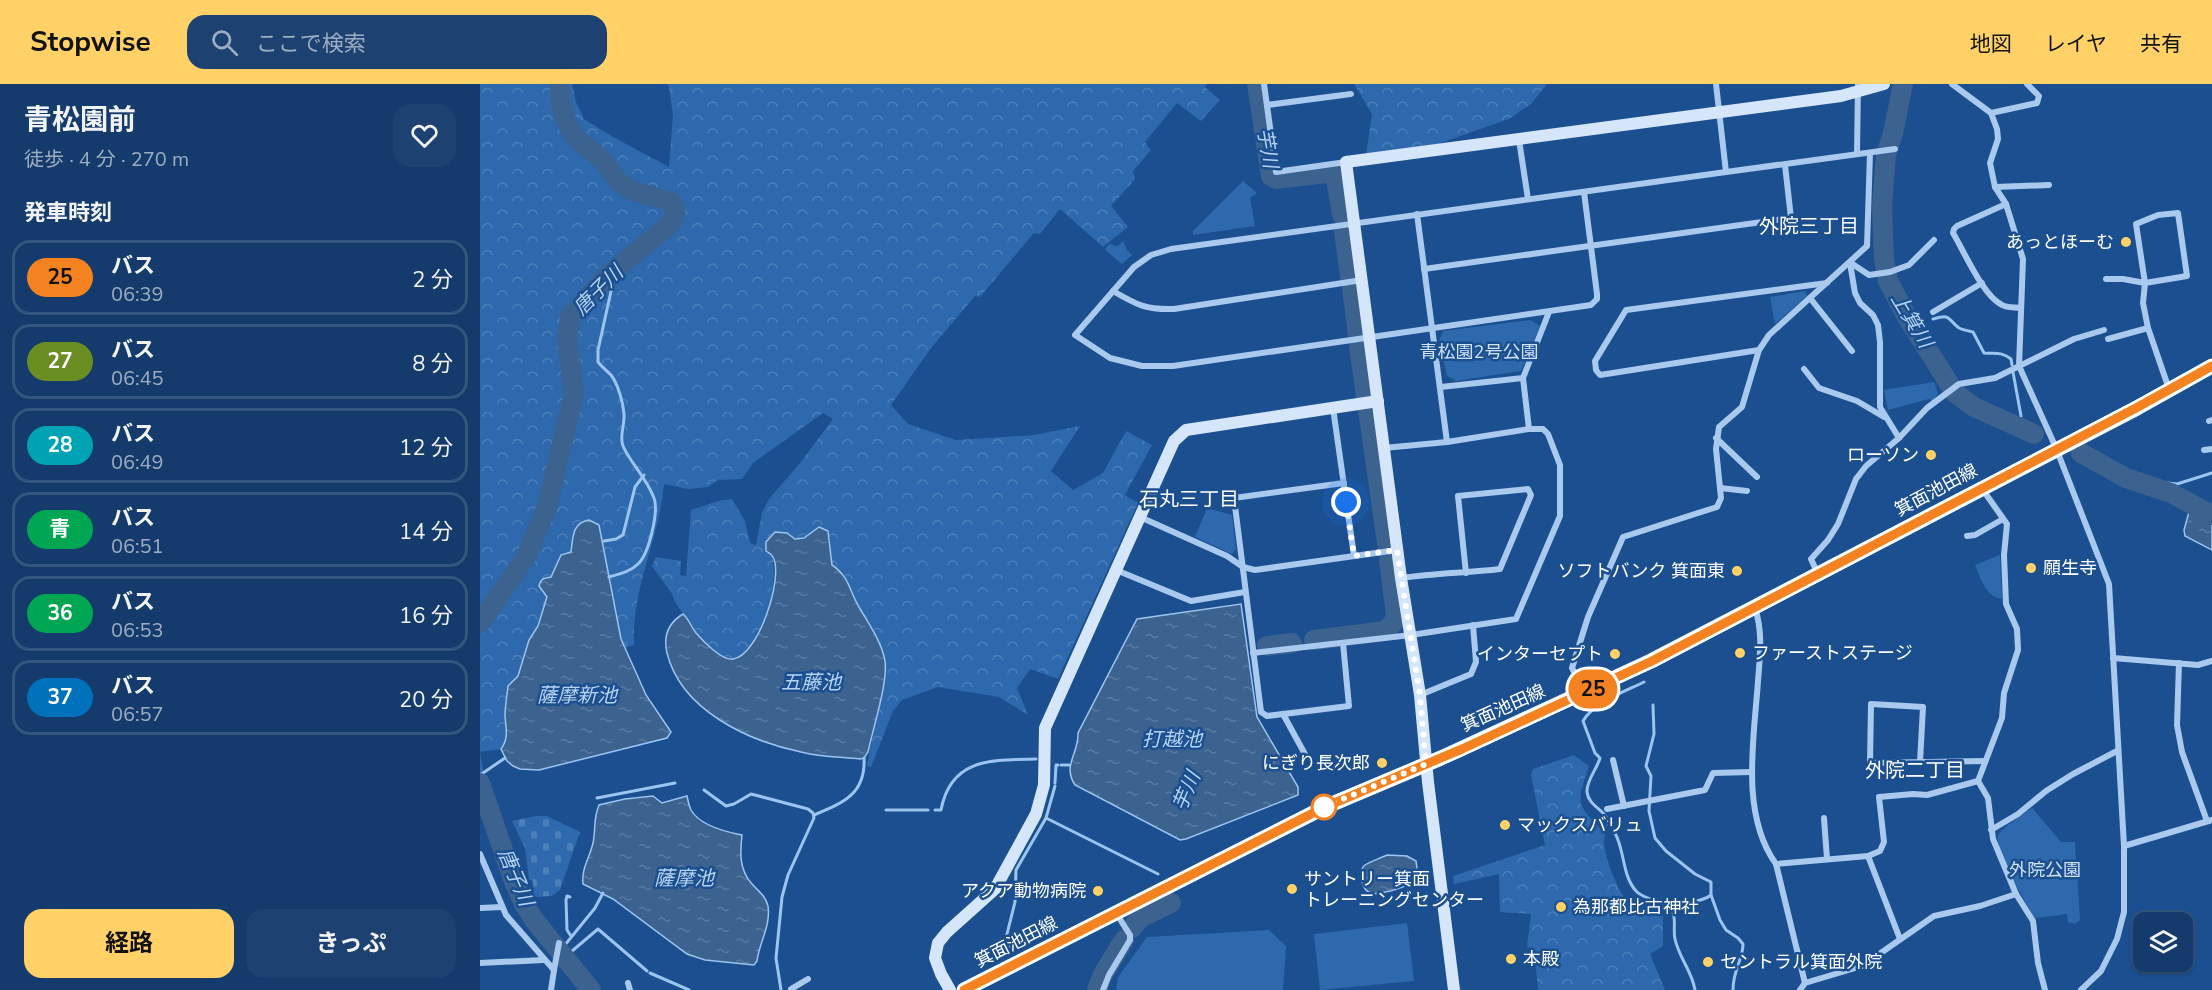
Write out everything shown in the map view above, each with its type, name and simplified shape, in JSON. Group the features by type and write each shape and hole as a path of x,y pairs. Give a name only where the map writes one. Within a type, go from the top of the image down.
{"main road":[{"name":"箕面池田線","path":"964,990 1325,807 1585,693 1755,608 1817,573 2212,366"}],"street":[{"path":"1264,84 1276,172 1719,112 1884,84"},
{"path":"1716,84 1726,172"},
{"path":"1952,84 1991,113 1997,129 1998,139 1990,163 1995,187 2006,204 2023,259 2019,366 2056,448 2109,584 2124,846 2124,912 2117,939 2100,971 2081,990"},
{"path":"1991,113 2037,103 2039,96 2027,84"},
{"path":"1857,88 1857,154"},
{"path":"1267,105 1351,94"},
{"path":"1519,140 1528,199"},
{"path":"1584,192 1597,294 1594,302 1587,306 1173,366 1142,366 1110,358 1075,335 1134,267 1151,255 1171,249 1417,214 1890,150"},
{"path":"1585,693 1572,668 1588,617 1623,537 1718,507 1721,498 1716,438 1719,428 1742,407 1759,350 1769,335 1850,263 1868,244 1870,153"},
{"path":"1346,162 1369,336 1370,402 1384,448 1401,578 1420,695 1426,764 1454,990"},
{"path":"1424,269 1791,218 1785,165"},
{"path":"1995,187 2049,185"},
{"path":"2006,204 1957,226 1953,230 1972,269 2001,305 2021,308"},
{"path":"2106,279 2123,279 2145,284 2187,276 2187,262 2178,213 2158,215 2136,224 2145,284 2143,303 2148,328 2169,390"},
{"path":"1417,214 1447,442"},
{"path":"1850,263 1869,275 1890,272 1909,265 1934,240"},
{"path":"1850,263 1855,293 1878,325 1879,402 1885,417 1899,438"},
{"path":"1113,291 1137,305 1154,310 1174,309 1362,280"},
{"path":"1759,350 1600,375 1596,370 1595,361 1626,310 1827,283"},
{"path":"1933,312 1982,283"},
{"path":"1810,298 1852,351"},
{"path":"1529,429 1523,378 1549,312"},
{"path":"2108,339 2148,328"},
{"path":"1817,573 1812,559 1838,524 1856,479 1875,456 1899,438 1928,408 1959,384 1995,378 2074,339 2104,330"},
{"path":"1804,369 1819,388 1857,401 1885,417"},
{"path":"1441,387 1523,378"},
{"path":"950,990 935,958 938,943 995,889 1036,814 1044,785 1045,728 1174,441 1186,430 1370,402"},
{"path":"1333,407 1354,556"},
{"path":"1253,653 1411,635 1516,619 1560,516 1560,465 1548,434 1543,429 1529,429 1447,442 1384,448"},
{"path":"1716,438 1757,477"},
{"path":"2204,450 2212,449"},
{"path":"1343,643 1349,706 1267,716 1261,712 1234,498 1344,483"},
{"path":"1720,488 1747,491"},
{"path":"1982,488 2007,524 2004,555 2007,604 2017,629 2018,650 2004,693 2002,718 1978,781 1988,798 1993,839 2016,894 2033,921 2038,963 2045,990"},
{"path":"1401,578 1440,573 1467,573 1500,569 1531,495 1528,489 1458,496 1467,573"},
{"path":"1139,517 1227,556 1243,567 1255,570 1397,550"},
{"path":"1967,536 1975,536 2003,519"},
{"path":"1115,570 1191,601 1245,592"},
{"path":"1755,608 1760,621 1761,653 1751,772 1759,826 1769,854 1776,864 1805,983"},
{"path":"1420,695 1471,674 1476,662 1473,625"},
{"path":"2113,658 2198,665 2212,661"},
{"path":"2124,846 2210,820 2182,752 2178,734 2179,663"},
{"path":"1920,762 1923,707 1871,704 1870,762 1920,762 1985,761"},
{"path":"1283,714 1306,756"},
{"path":"1991,830 2018,814 2046,791 2073,774 2117,751"},
{"path":"1613,760 1624,806"},
{"path":"1607,809 1705,790 1713,773 1751,772"},
{"path":"1776,864 1868,856 1880,850 1884,842 1879,797 1927,795 1978,781"},
{"path":"1824,818 1827,860"},
{"path":"480,854 502,907 554,970"},
{"path":"1868,856 1900,939"},
{"path":"1800,990 1805,983 1862,966 1934,916 1980,906 2016,894"},
{"path":"480,908 502,907"},
{"path":"1103,990 1109,975 1130,940 1130,935 1116,912"},
{"path":"551,990 559,942"},
{"path":"480,963 544,960"},
{"path":"791,989 802,987 808,979"}],"green space":[{"path":"480,84 572,84 576,102 584,119 669,167 673,115 667,84 1207,84 1205,87 1220,100 1201,121 1177,103 1145,142 1151,150 1133,171 1135,179 1111,206 1128,227 1103,247 1060,209 1040,234 1034,233 980,297 975,296 931,348 891,405 908,424 956,440 1034,435 1080,426 1051,471 1073,490 1103,473 1126,431 1152,445 1125,495 1138,503 1058,679 1030,669 1017,688 1028,715 999,697 938,687 902,700 893,711 871,767 867,766 885,671 883,653 843,572 832,565 830,537 810,534 797,538 775,532 769,538 766,551 773,555 774,575 770,609 751,645 737,658 721,657 697,634 675,602 652,566 656,557 681,561 680,575 686,576 691,510 732,499 745,521 750,543 756,545 762,513 769,499 833,419 823,413 753,463 742,479 718,480 708,487 688,489 664,484 657,525 637,603 634,645 624,648 621,639 599,525 573,534 571,552 561,555 542,592 547,597 538,626 529,640 518,676 508,686 505,717 506,743 501,749 480,752"},
{"path":"1354,84 1547,84 1531,104 1509,119 1432,146 1366,155 1372,114"},
{"path":"1243,181 1257,193 1250,198 1255,226 1193,235 1193,231"},
{"path":"1123,241 1132,255 1122,264 1105,250 1109,244 1118,246"},
{"path":"1805,291 1807,296 1775,324 1770,297"},
{"name":"青松園2号公園","path":"1530,320 1540,326 1521,371 1456,381 1447,376 1439,341 1443,331"},
{"path":"1934,382 1938,394 1933,401 1929,399 1888,410 1884,390"},
{"path":"1207,508 1232,515 1236,549 1232,554 1195,537"},
{"path":"2000,555 2002,599 1988,591 1975,565"},
{"path":"480,752 486,787 480,791"},
{"name":"為那都比古神社","path":"1574,755 1589,766 1580,799 1585,811 1599,827 1608,824 1604,838 1605,848 1612,874 1620,891 1633,905 1663,916 1663,946 1650,954 1665,990 1538,990 1534,948 1527,947 1531,914 1500,912 1499,874 1454,884 1453,876 1545,845 1531,775 1533,769"},
{"name":"外院公園","path":"2032,808 2061,842 2075,842 2080,920 2075,924 2068,922 2067,914 2035,918 2011,876 2000,850 1999,834"},
{"path":"547,816 580,832 560,890 552,896 533,897 534,890 532,880 529,880 525,848 512,821"},
{"path":"1407,923 1414,981 1320,990 1314,934"},
{"path":"1269,930 1286,946 1283,990 1116,990 1118,977 1147,937"}],"water":[{"path":"2189,512 2212,523 2212,550 2185,536 2184,530"},
{"name":"薩摩新池","path":"589,520 599,525 621,639 646,695 671,732 667,738 539,770 520,769 507,761 501,749 506,737 505,712 508,686 518,676 529,640 538,626 547,597 539,586 541,581 551,577 561,555 571,552 576,527"},
{"name":"五藤池","path":"819,527 828,531 832,565 845,579 878,640 885,661 882,693 868,752 864,758 860,759 801,752 739,731 719,720 686,691 667,653 668,630 683,614 696,633 718,654 729,659 742,655 760,631 772,598 775,567 773,556 766,551 766,542 775,532 787,533 795,539 804,538"},
{"name":"打越池","path":"1241,604 1257,717 1298,787 1298,795 1180,840 1075,785 1071,778 1070,765 1078,733 1137,619"},
{"name":"薩摩池","path":"653,796 662,803 687,796 695,816 721,830 742,835 741,854 745,873 768,906 766,927 754,965 705,960 687,954 613,899 583,884 583,873 593,843 599,805"},
{"path":"1387,855 1407,856 1416,861 1415,879 1403,887 1371,893 1363,885 1361,872 1367,864"}],"waterway":[{"name":"唐子川","path":"480,623 526,557 547,507 574,393 567,339 570,317 605,278 669,225 675,214 671,202 636,192 622,184 601,159 579,141 570,129 564,114 560,84"},
{"name":"芋川","path":"1257,84 1271,176 1276,179 1335,172 1342,215"},
{"name":"上箕川","path":"1903,84 1886,155 1882,206 1884,259 1888,281 1907,317 1955,393 1974,407 2034,434"},
{"name":"芋川","path":"1344,231 1350,277"},
{"path":"609,577 632,569 642,559 649,542 655,512 651,490 623,446 624,414 618,388 611,375 598,362 598,350 616,269"},
{"name":"芋川","path":"1352,289 1358,335"},
{"path":"1933,319 1946,317 1959,328 1973,332 1984,353 2004,355 2011,359 2012,365"},
{"name":"芋川","path":"1359,347 1387,543"},
{"path":"2013,372 2021,416"},
{"name":"上箕川","path":"2022,424 2023,429"},
{"name":"上箕川","path":"2081,453 2126,478 2171,493 2212,515"},
{"path":"2163,491 2168,483 2177,484 2212,473"},
{"path":"604,541 623,535 635,487 644,475"},
{"name":"上箕川","path":"2199,516 2202,509"},
{"name":"上箕川","path":"2208,521 2212,515"},
{"name":"芋川","path":"1314,640 1385,631 1394,622 1396,615 1389,560"},
{"name":"芋川","path":"1267,646 1292,643"},
{"path":"1644,682 1602,703 1583,721 1595,753 1600,758 1588,784 1587,792 1591,801 1605,815 1614,830 1632,886 1641,895 1667,905 1673,912 1674,936 1695,990"},
{"path":"1653,705 1654,734 1646,766 1651,776 1649,811 1655,838 1666,851 1695,874 1711,882 1711,895 1720,920 1726,930 1743,944 1733,990"},
{"path":"480,775 505,758"},
{"path":"814,815 851,796 861,780 864,758"},
{"path":"935,810 941,810 946,793 954,780 964,771 990,762 1036,759"},
{"path":"1055,783 1056,765 1058,765"},
{"path":"1061,765 1069,765"},
{"name":"唐子川","path":"480,783 524,904 591,990"},
{"path":"597,798 675,783"},
{"path":"1012,951 1006,938 1015,902 1016,870 1046,818 1055,786"},
{"path":"704,790 726,806 751,794 808,809 813,813 814,818 788,875 782,897 776,958 781,990"},
{"path":"886,810 928,810"},
{"path":"1046,818 1158,874"},
{"path":"560,951 595,908 603,893"},
{"path":"1671,909 1711,895"},
{"path":"570,897 567,896 566,900 567,930 571,936"},
{"name":"芋川","path":"1132,928 1140,918 1171,903"},
{"path":"565,957 598,929 647,971"},
{"name":"芋川","path":"1097,990 1102,976 1124,940"},
{"path":"650,973 689,990"}],"bus line":[{"name":"25","path":"964,990 1325,807 1462,749 1652,661 2212,366"}],"place":[{"name":"あっとほーむ","path":"2126,242"},
{"name":"ローソン","path":"1931,455"},
{"name":"願生寺","path":"2031,568"},
{"name":"ソフトバンク 箕面東","path":"1737,571"},
{"name":"ファーストステージ","path":"1740,653"},
{"name":"インターセプト","path":"1615,654"},
{"name":"にぎり長次郎","path":"1382,763"},
{"name":"マックスバリュ","path":"1505,825"},
{"name":"サントリー箕面 トレーニングセンター","path":"1292,889"},
{"name":"アクア動物病院","path":"1098,891"},
{"name":"為那都比古神社","path":"1561,907"},
{"name":"本殿","path":"1511,959"},
{"name":"セントラル箕面外院","path":"1708,962"}],"district":[{"name":"外院三丁目","path":"1809,226"},
{"name":"石丸三丁目","path":"1189,499"},
{"name":"外院二丁目","path":"1915,770"}],"route":[{"path":"1324,807 1426,764 1426,743 1420,695 1397,550 1354,556 1346,502"}]}
